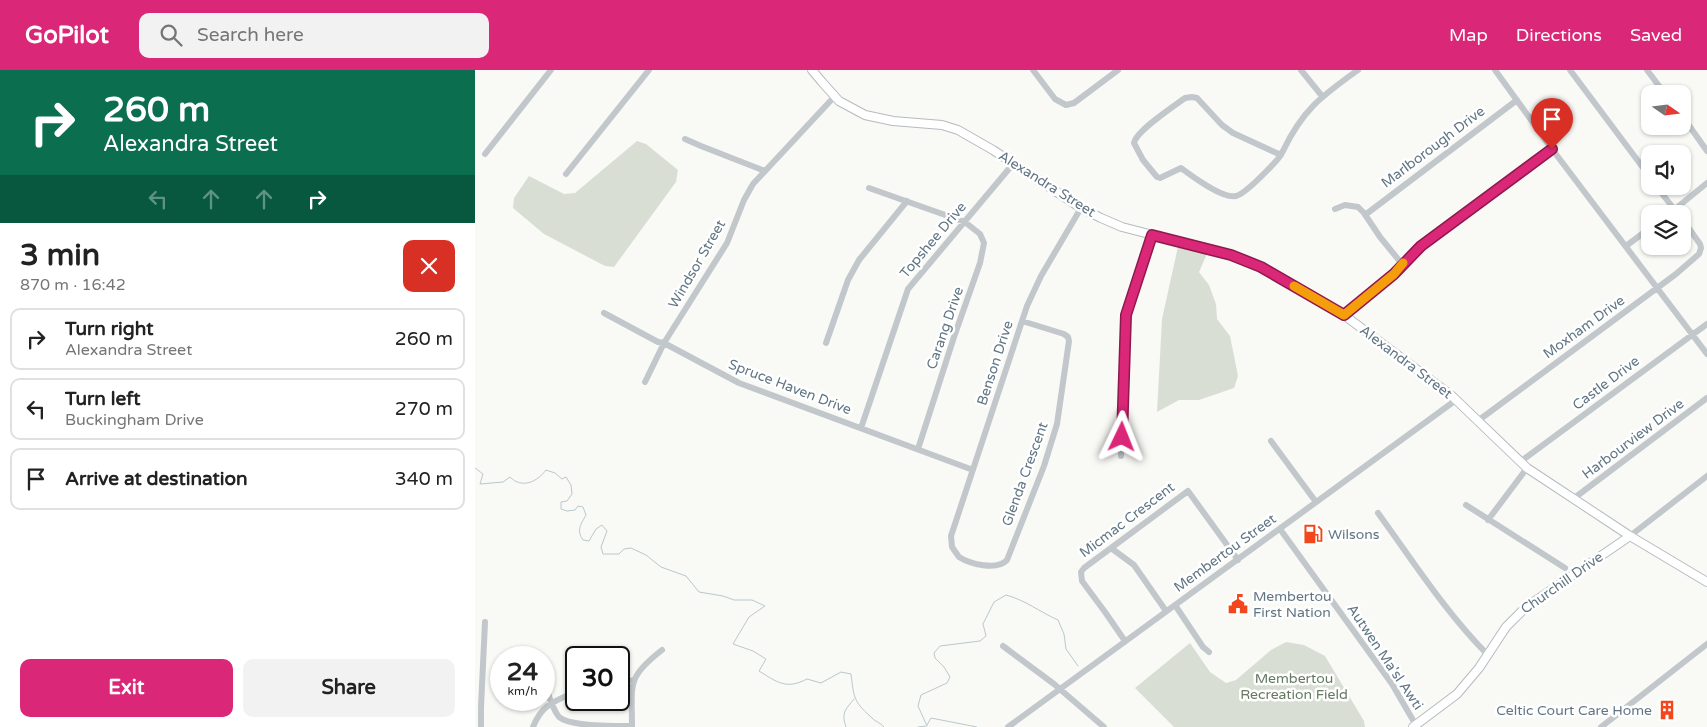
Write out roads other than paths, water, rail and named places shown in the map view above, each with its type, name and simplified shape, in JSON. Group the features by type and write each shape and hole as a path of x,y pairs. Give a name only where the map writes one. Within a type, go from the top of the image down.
{"main road":[{"name":"Alexandra Street","path":"813,70 834,97 852,109 871,117 893,121 942,125 958,130 1081,208 1122,227 1231,255 1261,267 1344,315 1456,400 1527,468 1630,536 1707,582"},
{"name":"Churchill Drive","path":"1415,726 1457,694 1471,679 1506,627 1525,608 1630,536"}],"street":[{"path":"485,154 551,70"},
{"path":"566,174 649,70"},
{"path":"1033,70 1055,99 1066,105 1074,103 1118,70"},
{"path":"1301,70 1322,96"},
{"path":"1281,155 1233,133 1222,125 1197,99 1192,97 1185,98 1173,106 1135,137 1134,143 1157,177 1161,178 1181,168 1220,192 1229,196 1237,196 1257,180 1281,155 1301,119 1322,96 1358,70"},
{"path":"1496,70 1552,149 1707,354"},
{"path":"1570,70 1641,165"},
{"path":"1651,71 1660,85"},
{"name":"Windsor Street","path":"645,382 664,343 727,243 741,205 753,184 834,97"},
{"name":"Marlborough Drive","path":"1365,215 1517,100"},
{"path":"1691,128 1707,151"},
{"path":"685,138 765,171"},
{"path":"1344,315 1394,274 1402,264 1427,242 1552,149"},
{"name":"Topshee Drive","path":"861,428 908,289 1013,164"},
{"path":"1682,205 1707,183"},
{"path":"869,188 965,222"},
{"path":"827,343 848,280 855,267 907,201"},
{"path":"1335,209 1341,206 1353,205 1358,207 1402,264"},
{"name":"Benson Drive","path":"952,534 1022,321 1039,279 1081,208"},
{"name":"Carang Drive","path":"918,449 985,248 980,234 965,222"},
{"name":"Moxham Drive","path":"1479,420 1622,315 1699,255 1701,250 1700,243 1691,231"},
{"path":"1121,456 1125,321 1152,235"},
{"path":"1626,246 1641,235"},
{"name":"Spruce Haven Drive","path":"604,313 739,383 973,470"},
{"name":"Glenda Crescent","path":"952,534 952,546 957,555 962,559 992,567 1005,564 1045,461 1059,418 1069,340 1064,334 1022,321"},
{"name":"Castle Drive","path":"1520,462 1707,324"},
{"name":"Harbourview Drive","path":"1573,499 1707,398"},
{"name":"Membertou Street","path":"1008,727 1456,400"},
{"path":"1271,441 1316,502"},
{"path":"1489,520 1527,468"},
{"name":"Churchill Drive","path":"1630,536 1707,476"},
{"name":"Micmac Crescent","path":"1125,641 1080,576 1084,568 1188,490 1238,560"},
{"path":"1466,505 1565,568"},
{"path":"1378,513 1454,617 1487,655"},
{"name":"Autwen Ma'sl Awti","path":"1280,529 1392,684 1415,726"},
{"path":"1111,548 1134,565 1166,611"},
{"path":"1175,605 1203,647 1209,652"},
{"path":"481,727 485,622"},
{"path":"1601,727 1707,644"},
{"path":"1003,646 1104,727"},
{"path":"555,708 559,717 571,724 631,727 633,681 642,667 662,650"},
{"path":"533,727 542,711"}],"waterway":[{"path":"475,468 483,474 480,484 503,482 510,477 519,483 534,481 546,470 555,473 562,479 566,477 571,485 572,494 567,501 561,502 561,509 567,511 575,510 578,506 583,507 586,515 580,530 583,540 589,541 596,529 602,525 607,531 601,547 603,554 619,554 624,549 631,548 646,555 661,567 686,576 699,592 734,600 752,600 765,606 749,617 733,644 753,651 766,659 759,671 787,684 807,679 821,683 841,672 851,674 855,698 861,707 884,727"},
{"path":"927,726 918,706 921,695 947,683 950,677 935,658 934,653 940,646 980,641 986,636 983,624 994,602 1006,595 1020,600 1058,620 1064,634 1066,649 1078,666"},
{"path":"846,727 845,712 854,699"},
{"path":"927,725 931,718 977,727"},
{"path":"918,727 926,726"}],"place":[{"name":"Wilsons","path":"1313,534"},
{"name":"Membertou First Nation","path":"1238,604"},
{"name":"Celtic Court Care Home","path":"1667,710"}],"park label":[{"name":"Membertou Recreation Field","path":"1294,686"}]}
